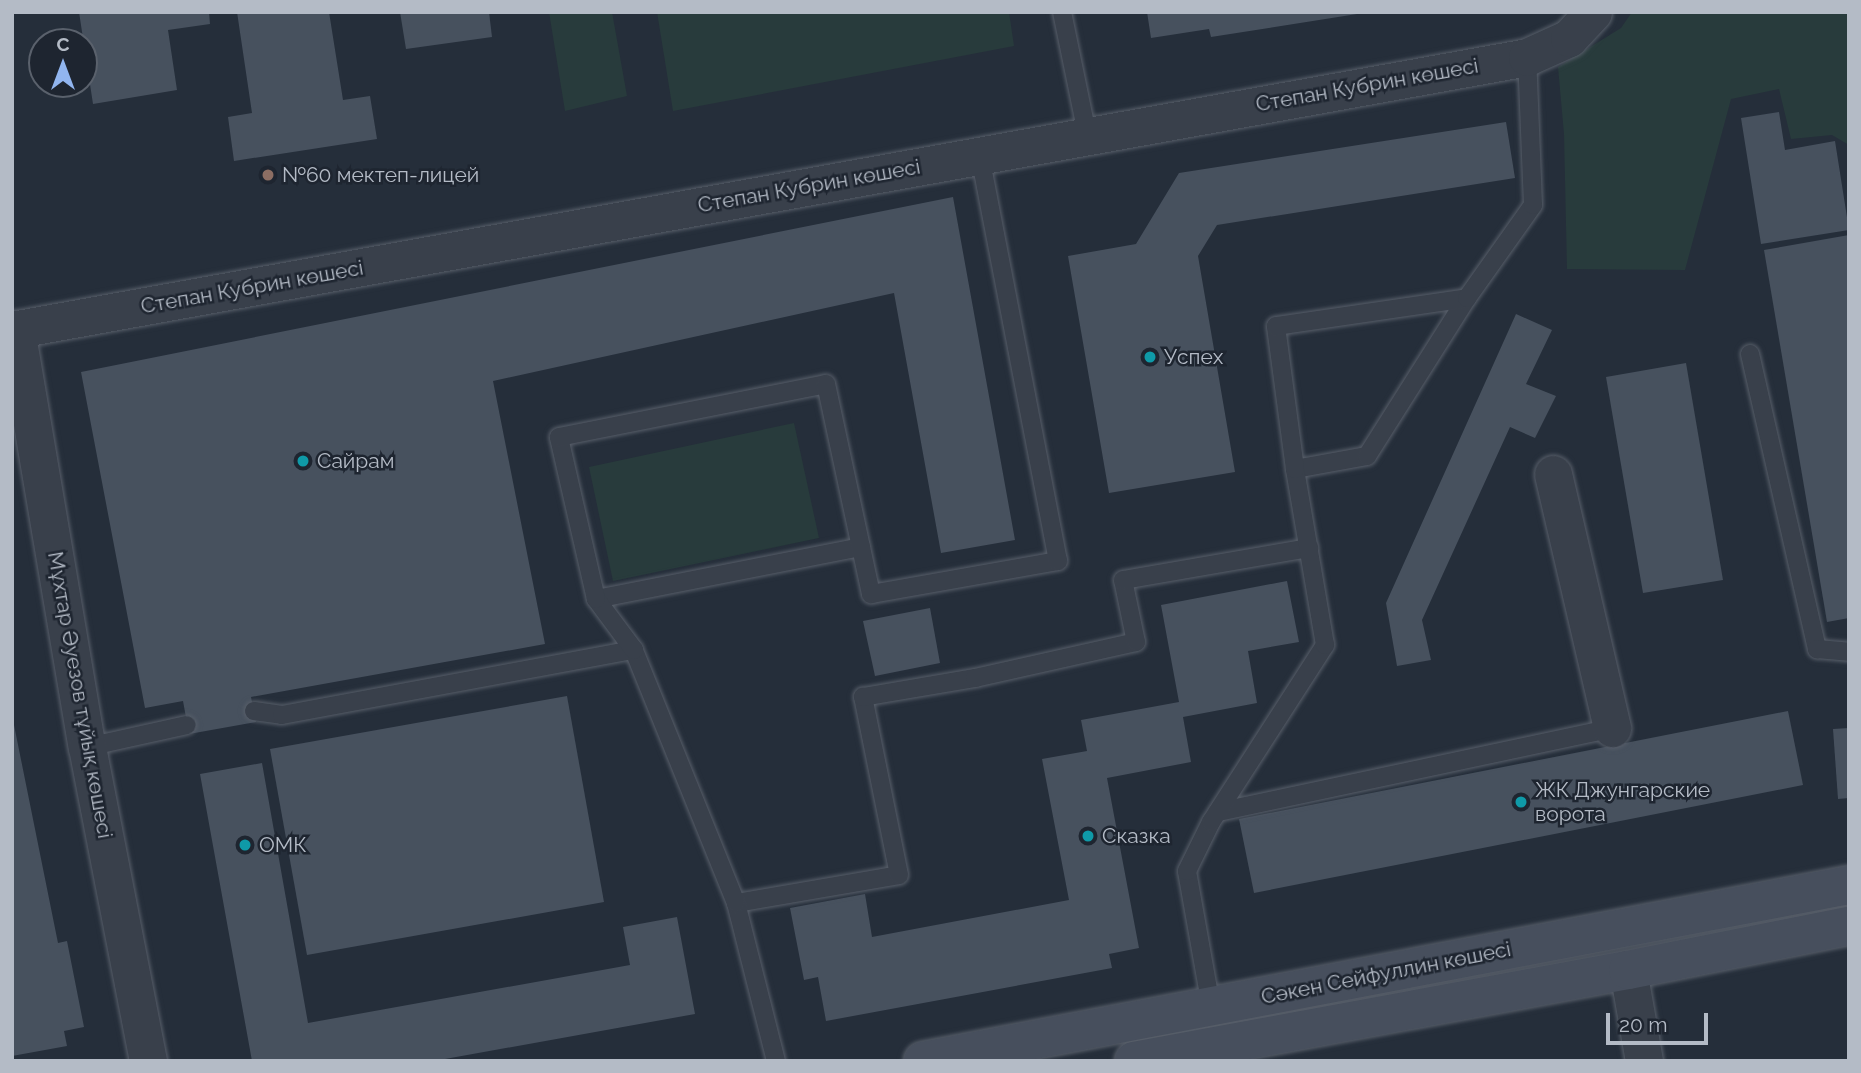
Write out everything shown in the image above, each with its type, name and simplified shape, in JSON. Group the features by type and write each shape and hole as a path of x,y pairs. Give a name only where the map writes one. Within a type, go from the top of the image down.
{"main road":[{"name":"Сәкен Сейфуллин көшесі","path":"923,1061 1849,885"},
{"name":"Сәкен Сейфуллин көшесі","path":"1134,1061 1628,970 1849,926"}],"street":[{"name":"Степан Кубрин көшесі","path":"14,329 1527,57 1569,38 1592,12"},
{"name":"Мұхтар Әуезов тұйық көшесі","path":"14,329 87,747 148,1061"},
{"path":"1553,474 1612,728"},
{"path":"1628,970 1644,1061"}],"lane":[{"path":"1062,12 1087,134"},
{"path":"1295,469 1367,456 1468,298 1533,205 1527,57"},
{"path":"776,1061 736,903 634,650 596,599 559,437 826,384 871,594 1058,561 980,155"},
{"path":"1211,1006 1187,871 1218,812 1325,645 1295,469 1276,326 1468,298"},
{"path":"1751,354 1817,649 1849,652"},
{"path":"596,599 861,547"},
{"path":"736,903 899,875 863,697 975,678 1136,642 1123,580 1309,548"},
{"path":"254,712 282,715 634,650"},
{"path":"87,747 187,725"},
{"path":"1218,812 1612,728"}],"shaded area":[{"path":"549,12 612,12 627,96 565,111"},
{"path":"657,12 1009,12 1014,46 673,111"},
{"path":"1632,12 1849,12 1849,145 1832,135 1791,139 1779,89 1731,99 1685,270 1567,269 1564,134 1558,67 1621,28"},
{"path":"794,423 819,538 613,581 589,467"}],"building":[{"path":"79,12 209,12 210,24 168,30 177,90 93,104 92,98 98,98 98,28 81,28"},
{"path":"237,12 329,12 343,100 370,96 377,139 234,161 228,117 252,113"},
{"path":"400,12 489,12 492,37 406,49"},
{"path":"1147,12 1357,14 1211,37 1209,29 1151,38"},
{"path":"1779,112 1785,150 1835,141 1849,230 1761,244 1741,118"},
{"name":"Успех","path":"1506,122 1515,178 1217,225 1198,256 1235,472 1109,493 1068,256 1136,244 1179,173"},
{"name":"Сайрам","path":"953,197 1015,540 941,553 894,293 493,381 545,644 251,697 256,722 189,734 183,701 145,708 81,372"},
{"path":"1849,235 1849,618 1827,622 1764,250"},
{"path":"1516,314 1552,330 1526,384 1556,396 1535,438 1510,427 1422,620 1431,660 1397,666 1386,603"},
{"path":"1686,363 1723,580 1643,593 1606,377"},
{"name":"Сказка","path":"1287,581 1299,642 1248,651 1257,703 1183,717 1191,762 1107,778 1139,948 1109,954 1112,968 826,1021 818,977 804,980 790,908 865,894 872,937 1069,900 1042,759 1087,751 1081,720 1179,702 1161,605"},
{"path":"930,608 940,663 875,676 863,621"},
{"path":"567,696 604,902 307,955 270,749"},
{"name":"ЖК Джунгарские ворота","path":"1788,711 1803,785 1254,893 1239,819"},
{"path":"12,715 58,943 67,941 84,1027 64,1031 67,1046 12,1056"},
{"path":"1849,728 1849,798 1838,799 1833,729"},
{"name":"ОМК","path":"262,763 308,1023 630,965 623,927 677,917 695,1014 434,1061 252,1061 200,774"}],"place":[{"name":"№60 мектеп-лицей","path":"268,175"},
{"name":"Успех","path":"1150,357"},
{"name":"Сайрам","path":"303,461"},
{"name":"ЖК Джунгарские ворота","path":"1521,802"},
{"name":"Сказка","path":"1088,836"},
{"name":"ОМК","path":"245,845"}]}
